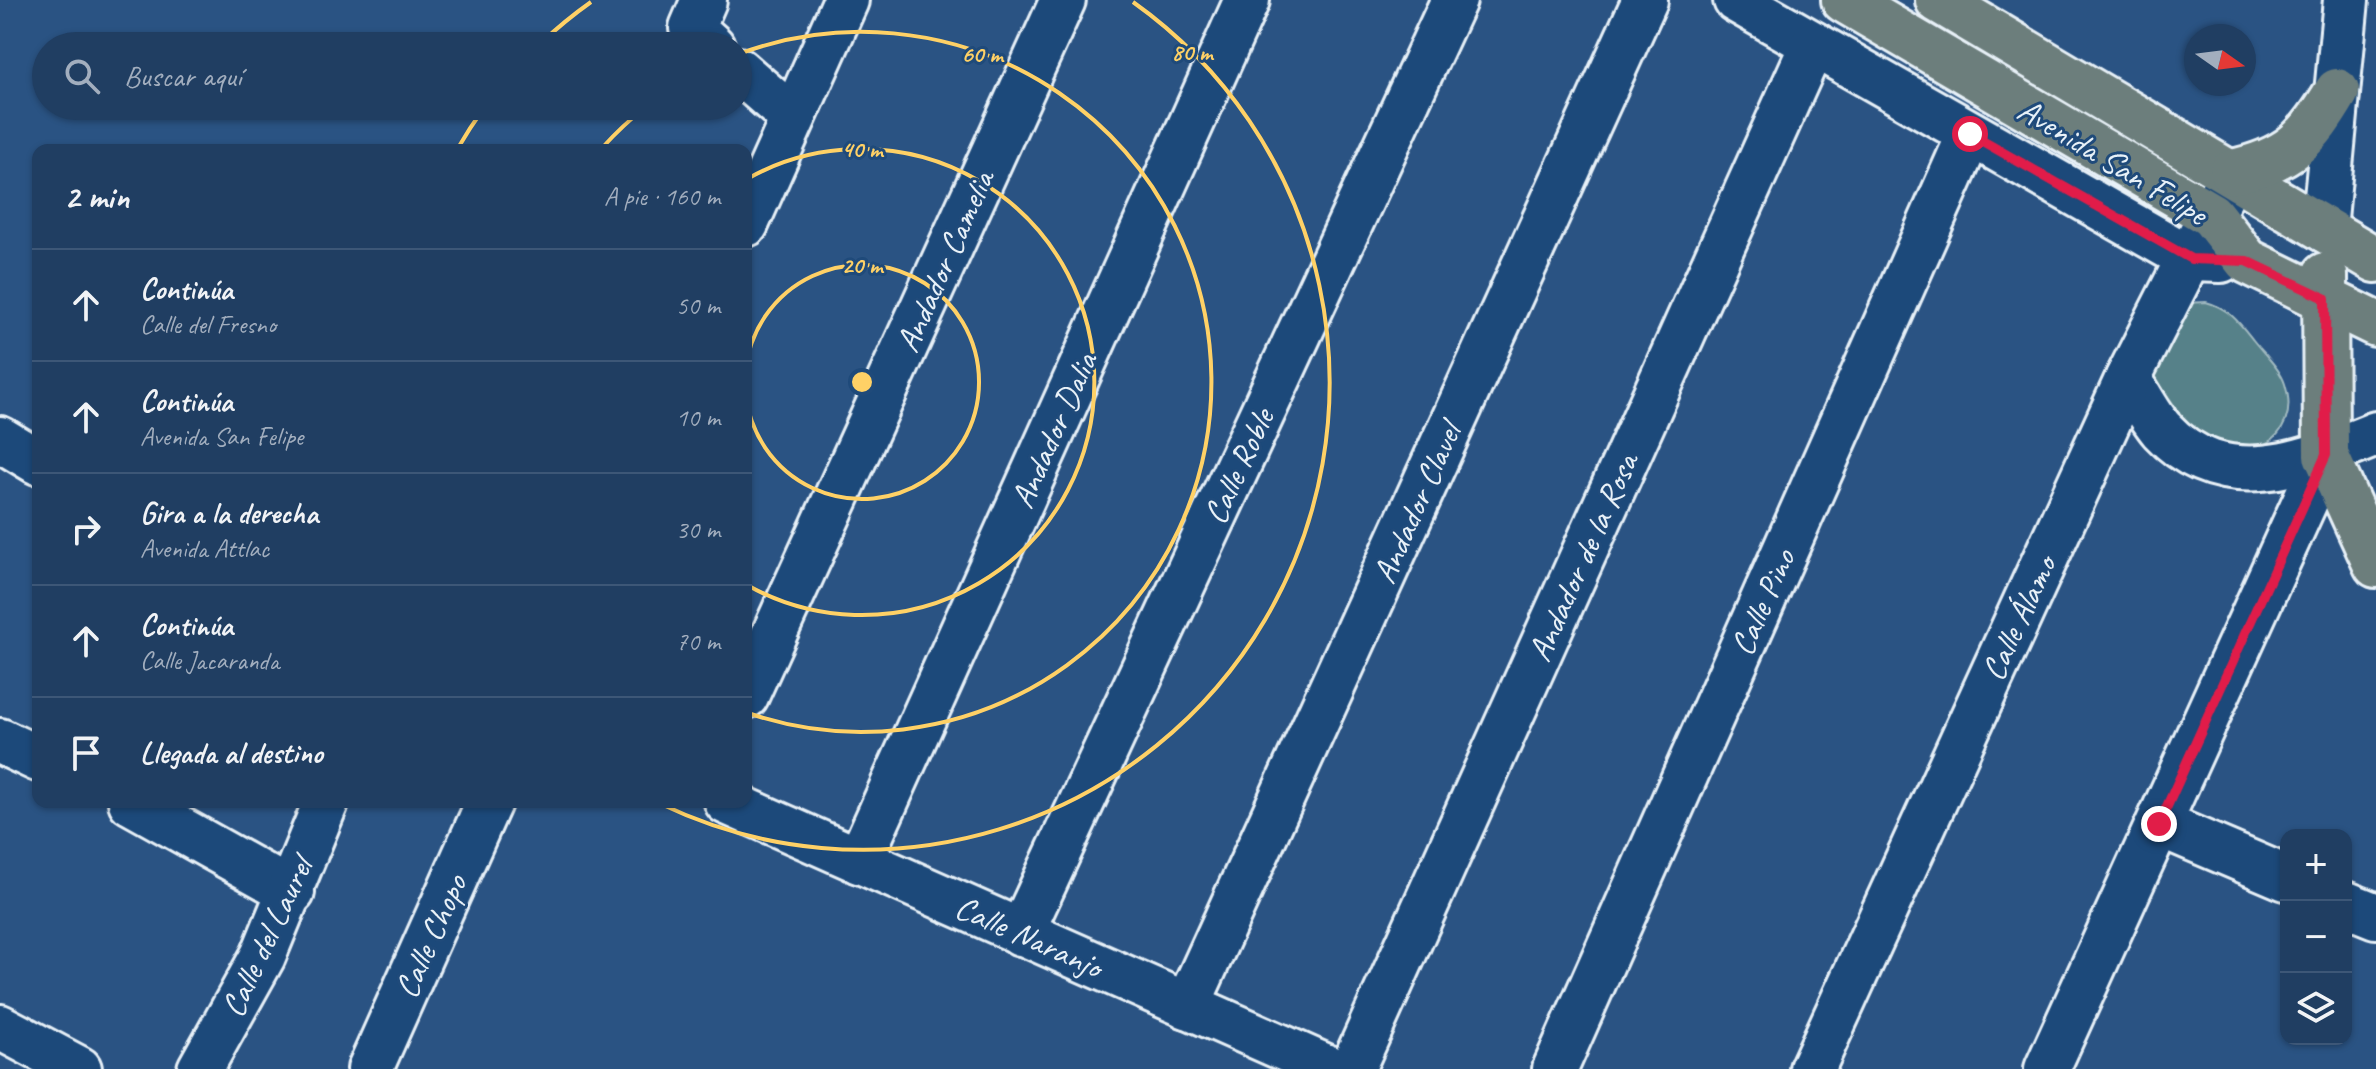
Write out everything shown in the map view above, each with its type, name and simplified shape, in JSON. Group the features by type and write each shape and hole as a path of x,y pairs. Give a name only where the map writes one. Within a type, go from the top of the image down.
{"main road":[{"name":"Avenida San Felipe","path":"1844,0 2211,215 2247,261 2376,324"},
{"name":"Avenida San Felipe","path":"1938,0 2376,260"},
{"path":"2232,172 2265,165 2291,151 2316,128 2337,91"},
{"path":"2324,229 2326,455 2376,565"}],"street":[{"path":"696,32 692,28 704,0"},
{"path":"752,210 846,0"},
{"name":"Andador Camelia","path":"752,683 1063,0"},
{"name":"Andador Dalia","path":"859,861 1247,0"},
{"name":"Calle Roble","path":"1021,933 1454,0"},
{"name":"Andador Clavel","path":"1187,1006 1645,0"},
{"path":"1736,0 2191,259 2247,261"},
{"path":"2324,229 2346,0"},
{"name":"Andador de la Rosa","path":"1352,1069 1813,44"},
{"path":"752,82 793,118"},
{"name":"Calle Pino","path":"1555,1069 1970,134"},
{"name":"Calle Álamo","path":"1812,1069 2128,378 2191,259 2232,172"},
{"path":"2128,378 2162,430 2203,461 2255,471 2326,455 2376,434"},
{"path":"0,439 32,458"},
{"path":"2047,1069 2326,455"},
{"path":"0,741 32,756"},
{"path":"142,808 292,892"},
{"name":"Calle del Laurel","path":"200,1069 263,956 292,892 324,808"},
{"name":"Calle Chopo","path":"370,1069 486,808"},
{"name":"Calle Naranjo","path":"740,808 1331,1069"},
{"path":"2159,824 2280,875"},
{"path":"2352,906 2376,916"},
{"path":"4,1040 79,1069"}],"green space":[{"path":"2206,302 2233,316 2283,378 2288,404 2285,421 2277,435 2265,444 2232,450 2215,445 2192,428 2153,375 2187,303"}],"route":[{"path":"1970,134 2191,259 2247,261 2325,298 2326,455 2159,824"}]}
